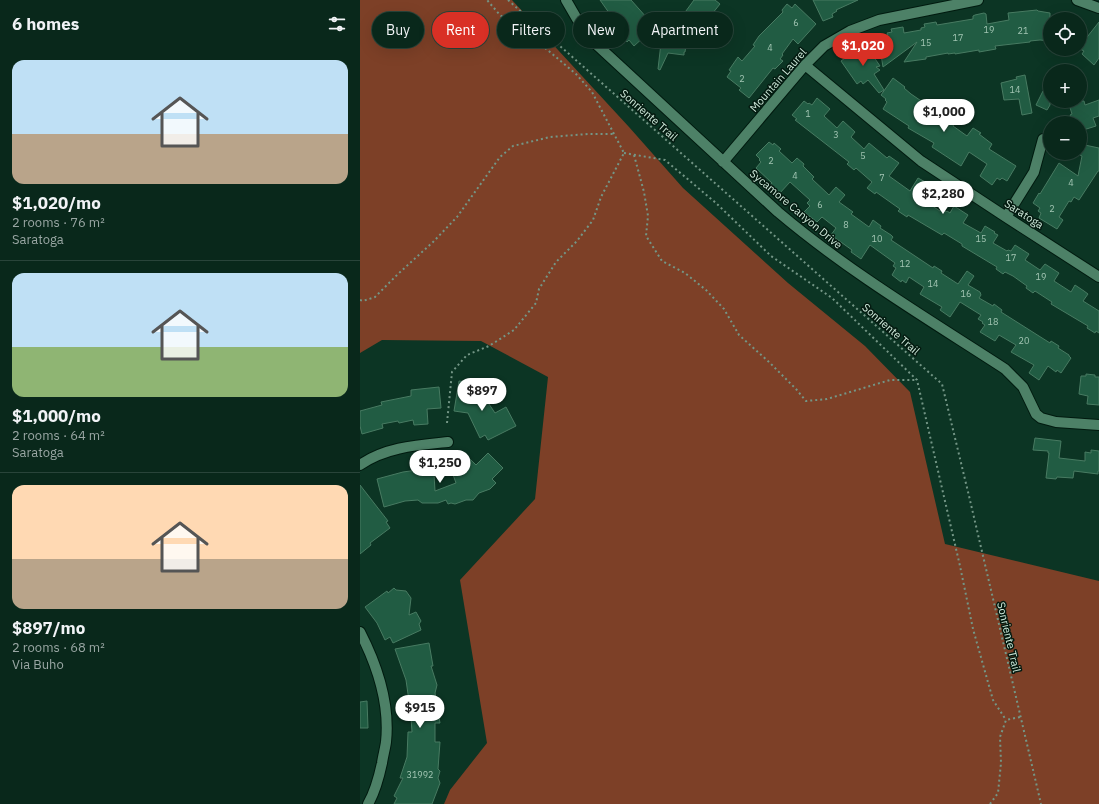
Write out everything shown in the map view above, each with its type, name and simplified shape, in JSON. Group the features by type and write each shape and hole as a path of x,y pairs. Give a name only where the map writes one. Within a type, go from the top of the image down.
{"street":[{"name":"Sycamore Canyon Drive","path":"566,0 577,19 597,45 784,217 838,260 1005,369 1023,387 1038,417 1044,420 1056,422 1076,422 1099,425"},
{"name":"Mountain Laurel","path":"724,162 806,65 824,46 850,31 879,20 978,0"},
{"path":"1077,0 1099,8"},
{"name":"Saratoga","path":"806,65 906,149 942,176 1099,277"},
{"path":"1006,217 1034,172 1043,139"},
{"path":"360,465 367,460 388,451 448,442"},
{"path":"360,632 378,672 386,716 386,741 379,778 368,804"}],"path":[{"path":"487,0 500,15 544,47 576,74 592,92 624,153"},
{"name":"Sonriente Trail","path":"508,0 942,384 1041,804"},
{"path":"360,300 363,301 375,297 433,242 457,217 500,157 514,146 550,137 588,134 614,134"},
{"path":"624,153 665,160 716,203 771,256 832,298 917,380 958,558 972,629 993,700 1006,720"},
{"path":"447,424 452,372 467,355 489,346 514,330 536,303 539,289 556,262 577,241 593,220 601,197 624,153"},
{"path":"634,155 644,192 648,216 646,236 662,261 685,273 706,290 724,309 739,335 774,367 806,401 827,399 890,380 917,380"},
{"path":"1006,720 1020,717"},
{"path":"990,804 998,793 1001,763 1000,737 1006,720"}],"shaded area":[{"path":"360,0 512,0 523,12 497,12 497,48 556,48 683,188 788,283 865,346 910,392 945,544 1099,581 1099,804 444,804 450,790 487,743 460,580 535,499 548,377 481,341 382,340 360,353"}],"building":[{"path":"600,0 631,0 642,12 637,12 637,43 634,46 629,40 629,12 608,12"},
{"path":"694,0 715,0 720,4 714,12 685,12"},
{"path":"813,0 858,0 836,10 837,11 832,14 833,17 823,21"},
{"path":"787,4 792,8 795,4 816,24 798,44 793,39 782,54 783,55 780,59 783,61 775,69 773,68 749,98 739,90 741,88 727,77 731,71 729,70 738,57 742,61 755,46 753,45 759,36 783,12 782,10"},
{"path":"1037,10 1044,12 1043,40 995,46 996,49 979,52 979,50 955,54 948,53 926,57 926,59 904,62 917,42 883,67 878,36 888,35 887,33 892,32 891,29 903,27 904,33 921,30 921,28 925,27 924,24 936,22 937,25 973,19 973,16 984,13 986,14 987,24 1009,20 1008,13"},
{"path":"1099,22 1099,58 1094,65 1084,56 1087,56 1087,37"},
{"path":"865,44 880,66 876,67 880,70 874,74 884,90 879,93 868,80 863,84 861,81 857,84 841,61"},
{"path":"660,48 686,48 684,55 668,53 660,70 658,69"},
{"path":"1025,75 1032,113 1022,115 1019,99 1004,100 1001,83 1017,79 1016,77"},
{"path":"893,78 905,87 904,88 911,94 954,124 953,126 967,136 973,128 981,133 979,134 992,144 989,149 1016,166 1007,181 1002,178 1000,180 997,178 992,185 980,176 987,164 969,152 961,166 932,147 934,143 908,128 909,126 883,109 887,102 881,95"},
{"path":"1043,91 1043,108 1048,108 1047,110 1036,105"},
{"path":"817,98 830,109 824,116 837,128 843,121 855,132 851,137 864,149 869,143 887,158 889,156 899,163 889,176 910,191 918,178 929,184 920,198 940,211 941,209 950,213 954,206 968,215 963,223 981,233 985,226 995,232 994,233 998,235 993,243 1007,251 1011,251 1015,245 1029,254 1025,260 1040,270 1045,264 1059,273 1054,281 1071,292 1075,285 1088,294 1083,301 1099,311 1099,333 1096,331 1095,333 1087,328 1088,326 1051,304 1052,302 1035,291 1033,293 1026,288 1027,286 1013,276 1005,272 1003,274 996,269 997,267 962,246 962,244 944,233 942,235 908,215 907,217 898,211 900,209 876,192 875,194 867,188 872,182 856,168 854,170 847,164 849,162 795,120 797,119 792,115 804,101 812,105"},
{"path":"1099,100 1099,116 1093,118 1096,126 1087,129 1087,116 1070,115 1072,114 1070,108 1087,108 1087,104"},
{"path":"769,142 773,145 774,143 781,149 779,151 792,163 797,158 804,164 803,166 814,177 812,179 829,195 836,187 845,195 839,202 853,212 851,214 869,227 873,220 881,226 880,228 893,237 891,240 933,268 934,266 942,271 941,273 958,284 967,271 974,276 968,285 980,292 981,295 979,298 993,306 994,304 1002,310 1001,312 1050,343 1051,341 1059,346 1058,348 1069,355 1071,358 1061,373 1057,370 1056,372 1048,366 1039,380 1029,373 1034,365 1011,352 1016,345 999,335 995,341 980,332 985,325 978,319 981,315 960,302 950,317 940,310 942,307 920,294 924,287 909,277 906,283 902,280 901,282 892,275 896,268 893,266 895,263 870,245 861,259 851,252 852,250 831,235 836,228 822,217 817,222 804,212 810,206 807,203 810,200 790,182 779,194 770,186 772,183 756,168 761,162 756,155"},
{"path":"1087,145 1099,148 1099,171 1079,200 1074,197 1071,202 1069,201 1059,217 1063,220 1057,229 1039,218 1041,213 1038,211 1040,208 1033,203 1059,163 1078,176 1081,160 1087,160"},
{"path":"1086,374 1099,377 1099,405 1087,404 1088,396 1079,394 1081,376 1086,376"},
{"path":"459,381 475,383 495,413 506,407 516,426 488,440 485,435 480,438 468,413 454,411"},
{"path":"439,387 441,408 427,409 428,424 414,425 413,420 399,423 398,421 382,424 383,428 362,434 360,426 360,411 382,405 381,402 411,396 411,390"},
{"path":"1035,438 1061,441 1059,458 1085,461 1085,452 1091,453 1091,450 1099,451 1098,474 1074,471 1073,478 1046,478 1049,453 1048,451 1033,450"},
{"path":"488,453 503,468 492,479 496,483 490,489 479,493 473,500 466,500 455,504 448,504 446,500 438,503 422,503 418,500 405,501 384,507 377,479 403,472 425,469 427,466 436,469 434,474 435,491 456,483 451,469 461,465 469,458 476,465"},
{"path":"360,485 388,521 386,522 390,528 370,543 371,545 360,554"},
{"path":"394,588 396,590 406,591 411,598 409,615 416,612 421,621 419,624 421,630 393,643 390,637 385,640 377,623 365,607 387,591 388,593"},
{"path":"429,643 433,666 431,666 437,685 435,693 440,723 435,723 435,742 440,742 438,769 440,771 438,778 440,783 432,804 394,804 397,798 394,796 403,778 400,778 407,757 408,732 412,732 411,717 414,700 409,701 406,680 395,649"},
{"path":"367,701 368,728 360,728 360,702"}]}
